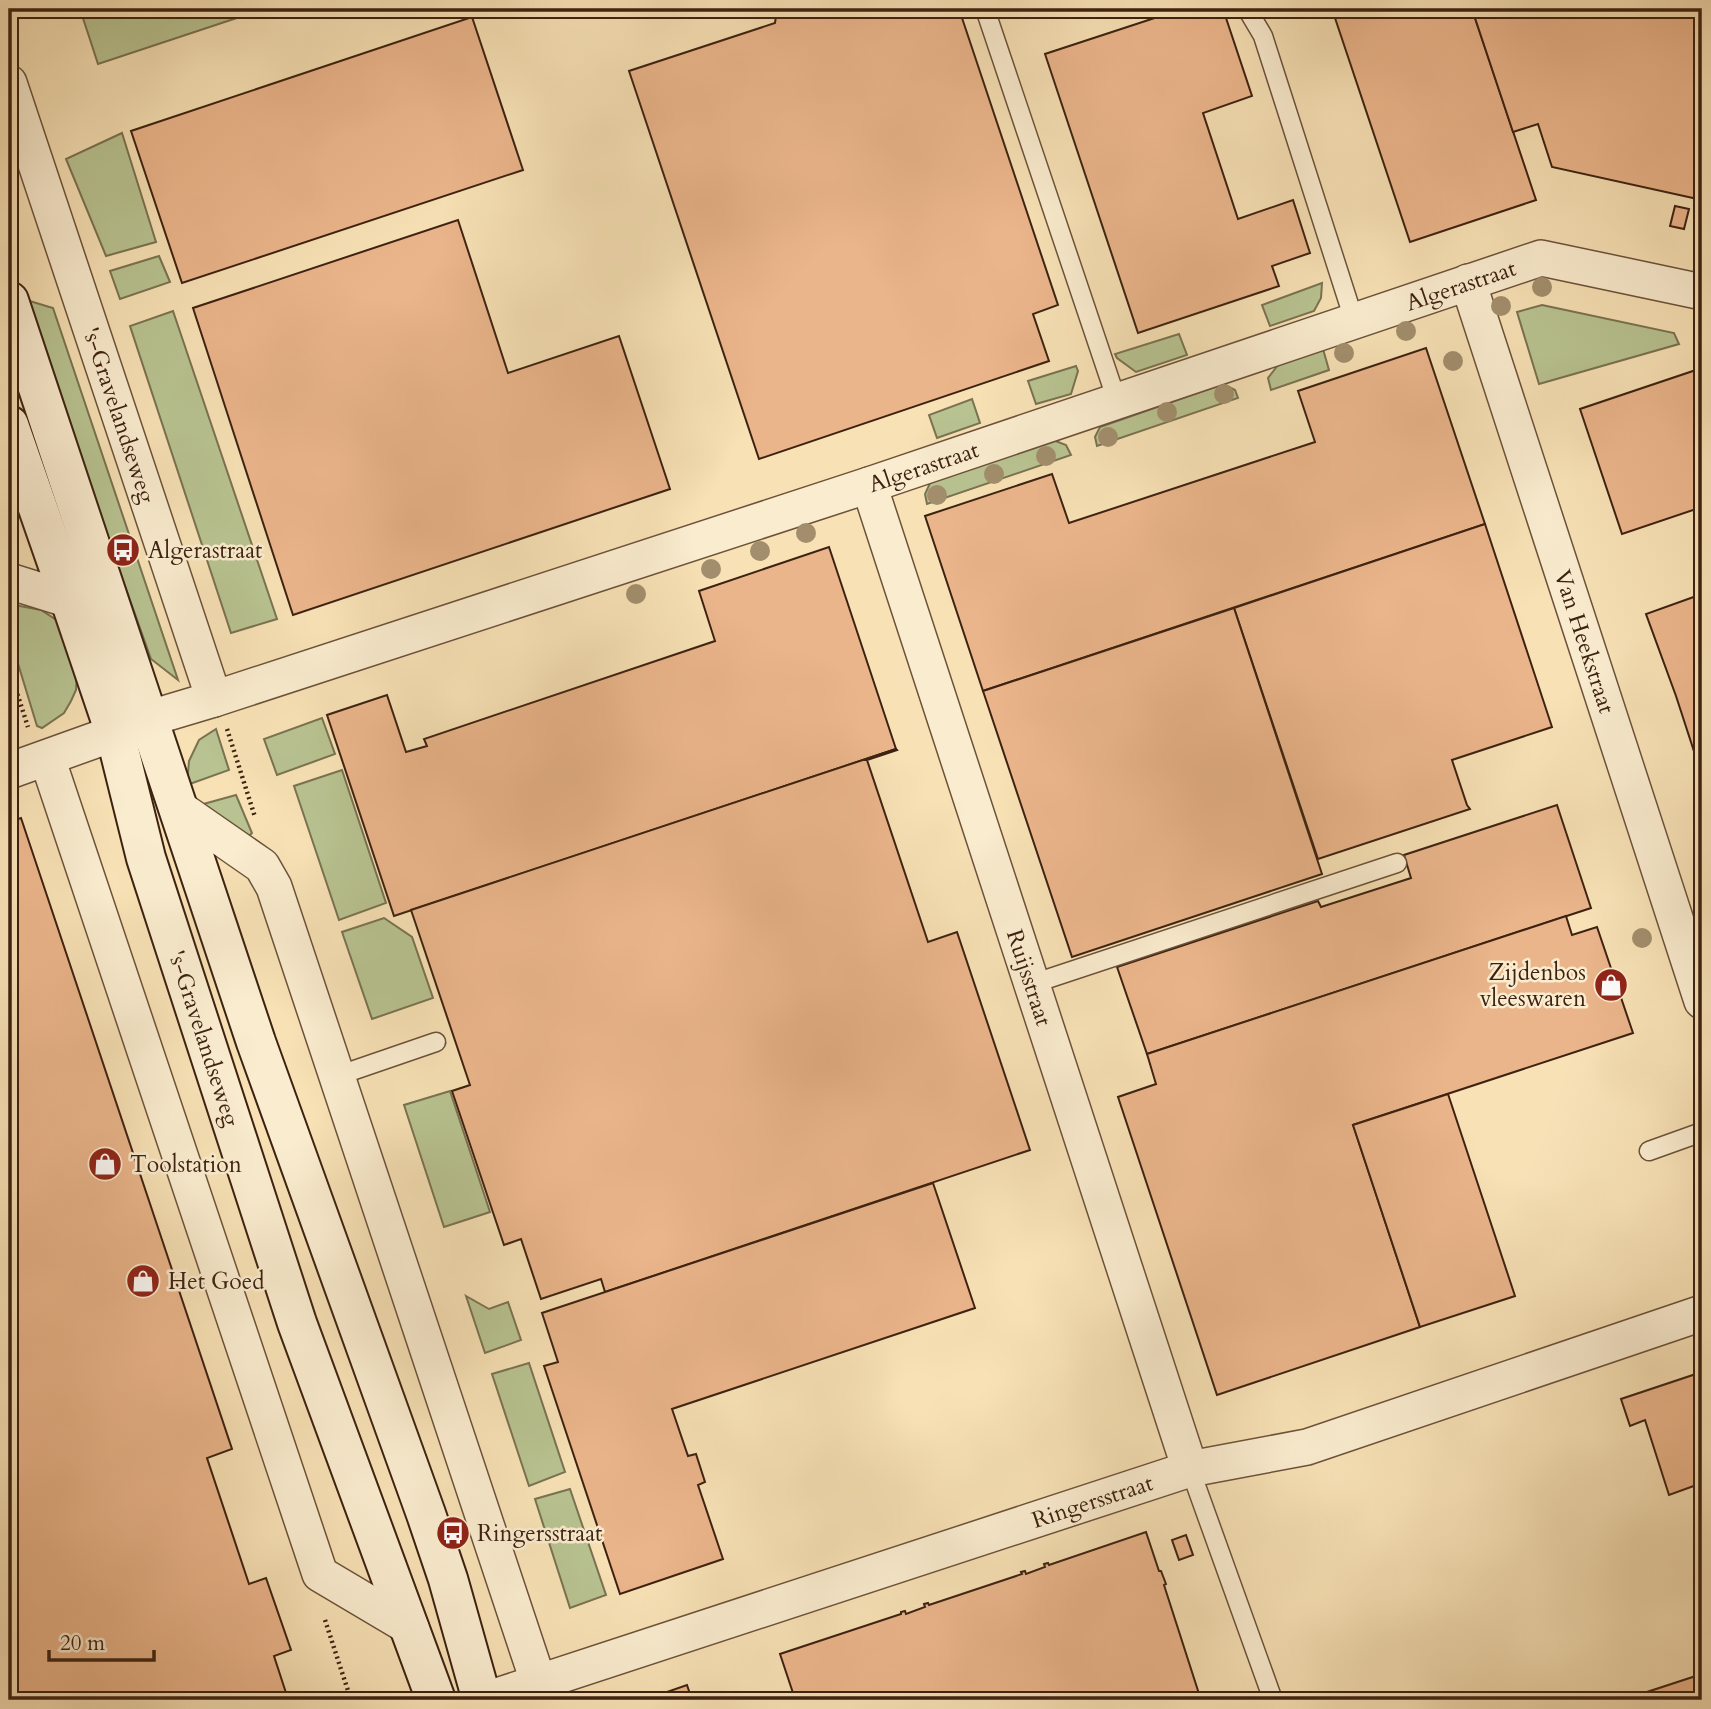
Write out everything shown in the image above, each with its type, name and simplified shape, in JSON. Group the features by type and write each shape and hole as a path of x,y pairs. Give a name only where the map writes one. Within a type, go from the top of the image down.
{"main road":[{"name":"'s-Gravelandseweg","path":"9,300 131,726 146,858 297,1323 436,1700"},
{"name":"'s-Gravelandseweg","path":"9,425 70,600 131,726 177,807 256,1042 426,1514 483,1700"}],"street":[{"name":"'s-Gravelandseweg","path":"9,83 214,699"},
{"name":"Algerastraat","path":"9,771 131,726 869,485 1541,258 1702,292"},
{"name":"Van Heekstraat","path":"1468,282 1702,1001"},
{"name":"Ruijsstraat","path":"869,485 1190,1469"},
{"path":"9,581 70,600"},
{"path":"47,758 320,1574 411,1628"},
{"path":"177,807 262,866 274,887 539,1684"},
{"name":"Ringersstraat","path":"483,1700 539,1684 1190,1469 1307,1447 1702,1313"}],"lane":[{"path":"985,9 1117,401"},
{"path":"1247,9 1263,36 1354,320"},
{"path":"1031,984 1397,863"},
{"path":"337,1076 436,1042"},
{"path":"1649,1151 1702,1132"},
{"path":"1190,1469 1273,1700"}],"path":[{"path":"9,668 30,734 47,758"},
{"path":"214,699 225,724 264,845 262,866"},
{"path":"320,1574 319,1602 351,1700"}],"green space":[{"path":"80,9 264,9 98,64"},
{"path":"122,133 156,242 106,256 66,159"},
{"path":"159,256 170,282 120,299 110,271"},
{"path":"1322,283 1321,298 1314,311 1270,326 1262,305"},
{"path":"23,299 53,308 178,680 151,659"},
{"path":"1542,305 1674,333 1679,344 1539,384 1517,312"},
{"path":"173,311 277,619 231,633 130,326"},
{"path":"1179,334 1187,355 1136,372 1115,354"},
{"path":"1323,349 1329,370 1271,390 1268,378 1278,365"},
{"path":"1076,366 1078,371 1071,394 1036,404 1028,381"},
{"path":"1223,384 1235,390 1238,398 1097,446 1095,437 1100,427"},
{"path":"972,399 980,423 937,438 929,415"},
{"path":"1053,440 1066,445 1071,455 927,504 925,494 931,481"},
{"path":"9,604 41,610 58,621 78,660 76,690 71,701 64,713 42,728 37,726 9,634"},
{"path":"322,718 335,754 277,775 264,739"},
{"path":"216,729 229,770 187,785 189,761 199,740"},
{"path":"342,770 386,903 339,920 294,786"},
{"path":"236,795 252,833 247,838 200,805"},
{"path":"384,918 412,937 433,998 372,1019 342,932"},
{"path":"450,1091 490,1212 444,1227 404,1105"},
{"path":"466,1296 489,1309 508,1302 521,1340 485,1353"},
{"path":"529,1363 565,1472 529,1486 492,1374"},
{"path":"570,1489 606,1595 570,1608 535,1499"}],"building":[{"path":"777,9 959,9 1058,305 1033,314 1049,361 759,459 629,71 775,23"},
{"path":"1182,9 1223,9 1252,96 1203,113 1238,219 1293,200 1310,253 1272,266 1279,286 1138,333 1045,54"},
{"path":"1332,9 1472,9 1536,200 1410,242"},
{"path":"1472,9 1702,9 1702,200 1552,167 1538,124 1513,132"},
{"path":"472,17 523,170 182,283 131,131"},
{"path":"1675,206 1689,209 1684,229 1670,226"},
{"path":"458,220 508,373 619,336 670,489 293,615 193,308"},
{"path":"1426,348 1485,524 983,691 925,516 1052,474 1069,523 1315,442 1298,391"},
{"path":"1702,368 1702,507 1622,534 1580,409"},
{"path":"1485,524 1552,727 1452,760 1470,809 1318,859 1234,608"},
{"path":"829,547 896,749 394,916 327,715 387,695 406,752 427,746 424,739 715,641 699,591"},
{"path":"1702,594 1702,776 1646,614"},
{"path":"1234,608 1322,874 1072,957 983,691"},
{"path":"896,749 867,760 928,942 957,932 1030,1150 605,1292 601,1279 541,1299 521,1239 504,1245 452,1091 470,1085 411,910"},
{"path":"1557,805 1591,908 1147,1054 1117,967 1318,901 1321,907 1411,878 1404,855"},
{"path":"21,818 232,1449 207,1458 249,1584 266,1578 291,1650 274,1656 288,1699 9,1700 9,822"},
{"path":"1566,916 1572,935 1597,927 1633,1033 1353,1125 1420,1327 1217,1395 1118,1097 1156,1084 1147,1054"},
{"path":"1448,1094 1515,1296 1420,1327 1353,1125"},
{"path":"933,1183 975,1308 672,1409 688,1456 696,1454 705,1482 698,1485 723,1559 620,1594 544,1366 558,1362 542,1313"},
{"path":"1702,1372 1702,1483 1669,1495 1645,1420 1630,1426 1621,1399"},
{"path":"1146,1532 1166,1584 1164,1585 1201,1700 793,1700 780,1654"},
{"path":"1186,1535 1193,1555 1179,1560 1172,1540"},
{"path":"1702,1674 1702,1700 1650,1700 1647,1692"},
{"path":"687,1685 692,1700 660,1700 658,1695"}],"place":[{"name":"Algerastraat","path":"123,550"},
{"name":"Zijdenbos vleeswaren","path":"1611,985"},
{"name":"Toolstation","path":"105,1164"},
{"name":"Het Goed","path":"143,1281"},
{"name":"Ringersstraat","path":"453,1533"}]}
